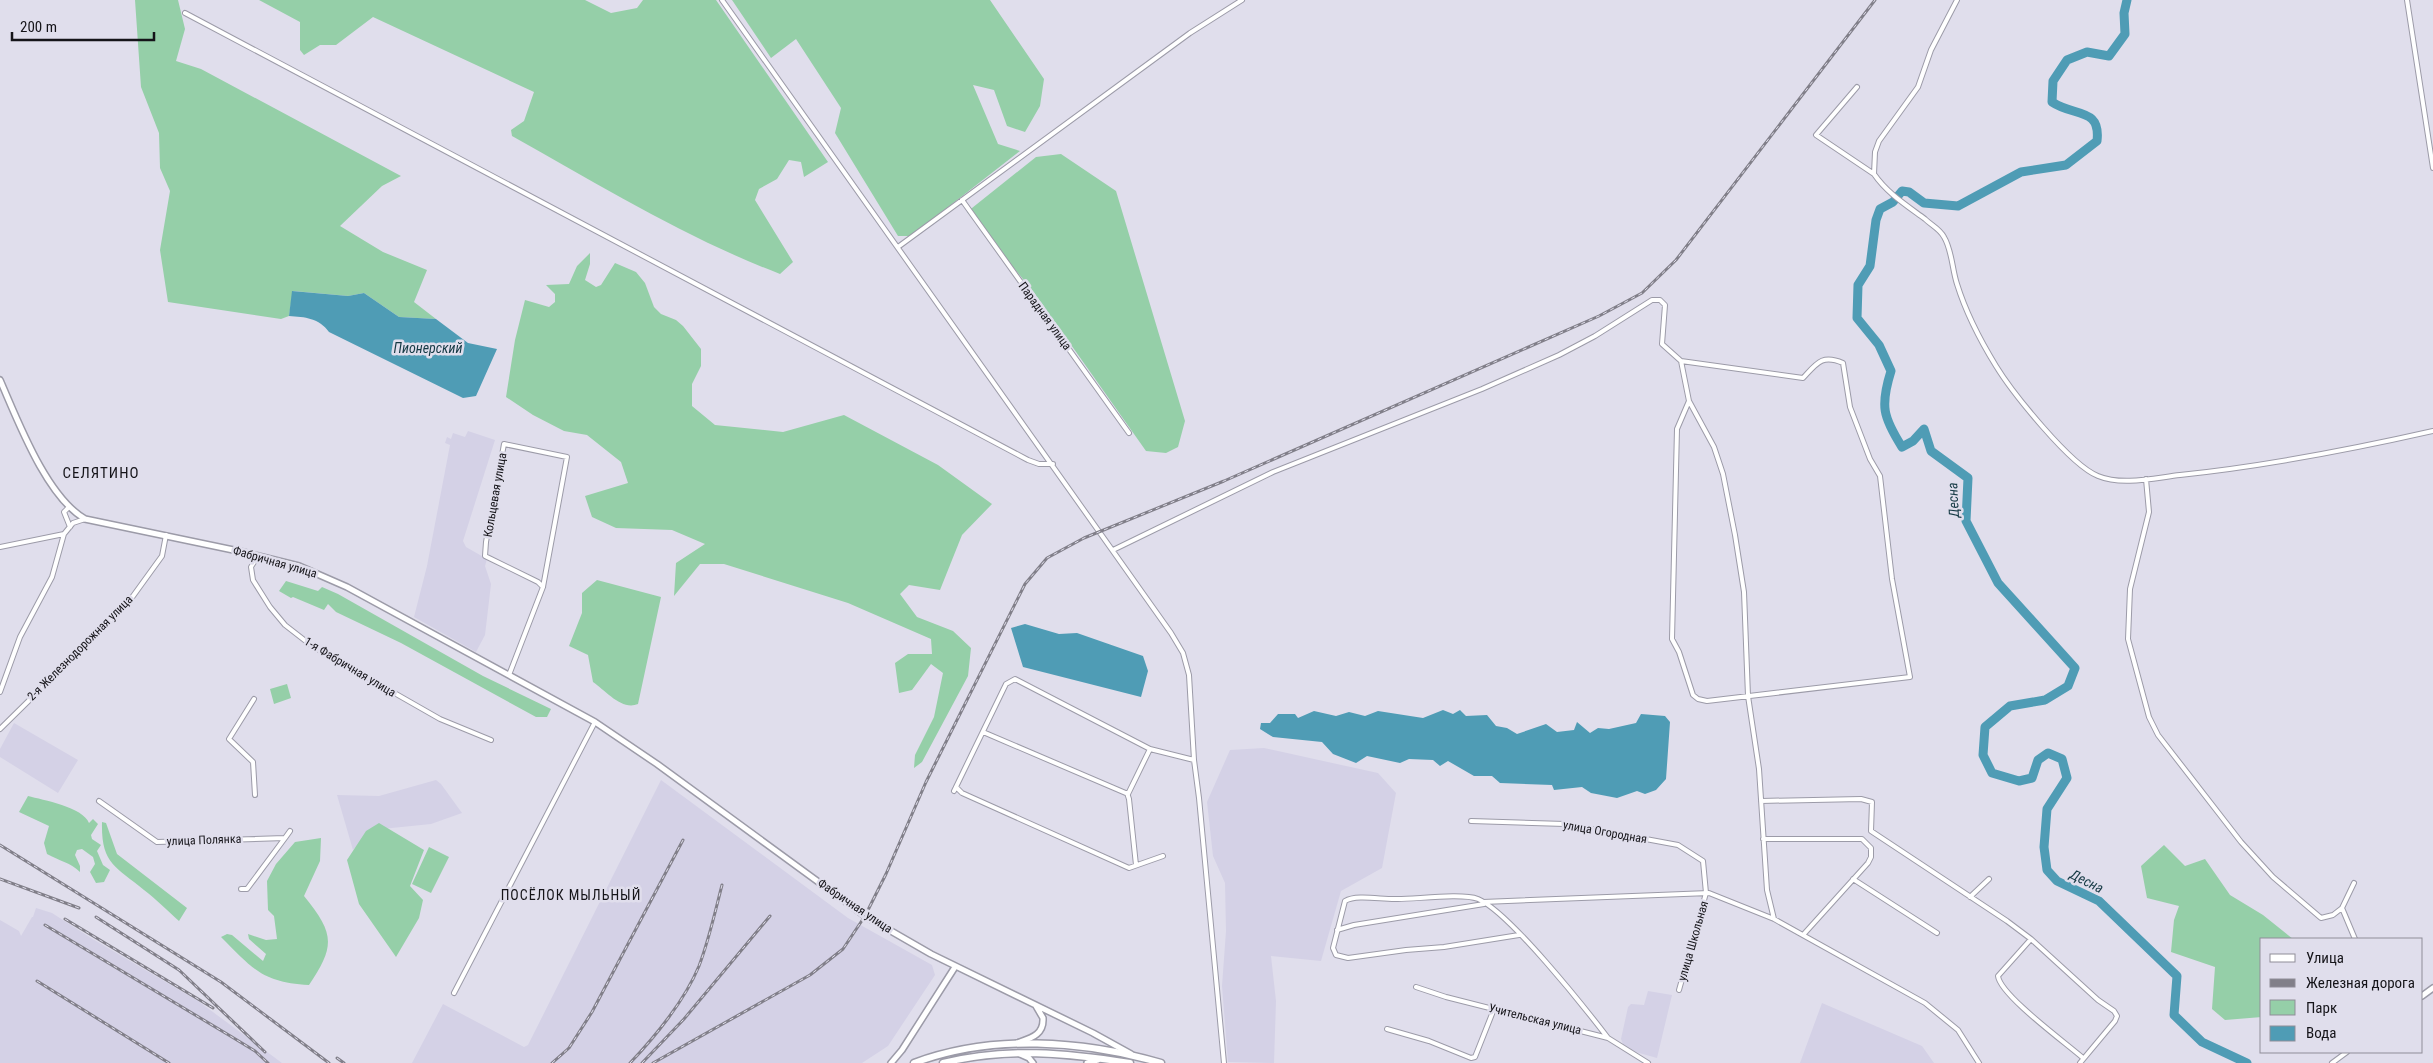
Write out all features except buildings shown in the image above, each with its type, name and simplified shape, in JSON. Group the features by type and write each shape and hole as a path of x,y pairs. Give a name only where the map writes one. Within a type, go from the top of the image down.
{"highway":[{"path":"914,1063 969,1049 1014,1044 1074,1046 1135,1056 1161,1063"},
{"path":"943,1063 1010,1052 1055,1053 1130,1063"}],"street":[{"path":"722,0 1053,464 1183,653 1189,675 1194,760 1224,1063"},
{"path":"898,247 1190,33 1242,0"},
{"path":"1874,174 1875,152 1879,141 1918,87 1931,50 1957,0"},
{"path":"2407,0 2433,168"},
{"path":"185,13 1028,460 1039,464 1053,464"},
{"path":"1857,87 1816,135 1874,174 1892,194 1940,231 1945,238 1957,286 1975,330 1997,368 2042,427 2095,475 2111,480 2146,479 2255,467 2350,450 2433,430"},
{"name":"Парадная улица","path":"962,200 1129,432"},
{"path":"1113,550 1273,472 1482,389 1559,354 1595,336 1652,300 1660,300 1665,305 1662,344 1681,361 1803,378 1820,360 1831,358 1843,362 1850,407 1870,458 1880,476 1892,578 1910,677 1707,701 1698,699 1693,694 1679,652 1672,639 1677,429 1689,401"},
{"path":"1681,361 1689,401 1714,447 1723,474 1744,592 1748,696 1757,749 1767,890 1774,919"},
{"name":"Фабричная улица","path":"0,380 38,461 69,507 85,519 258,556 299,566 322,575 595,722 650,759 865,916 955,967 1135,1056"},
{"name":"Кольцевая улица","path":"509,675 543,587 567,457 504,444 486,542 486,556 538,582 543,587"},
{"path":"2146,479 2149,512 2130,589 2128,639 2149,717 2158,735 2219,815 2273,877 2321,918 2332,915 2342,908 2354,883"},
{"path":"69,507 64,512 70,526"},
{"path":"0,692 20,637 52,577 64,534 70,526 85,519"},
{"path":"0,547 64,534"},
{"name":"2-я Железнодорожная улица","path":"0,729 128,603 162,556 166,535"},
{"name":"1-я Фабричная улица","path":"258,556 251,567 253,580 270,608 285,625 312,646 360,675 440,719 491,740"},
{"path":"1163,856 1129,868 955,789 1006,684 1015,679 1150,749 1194,760"},
{"path":"254,699 229,740 252,762 255,795"},
{"path":"454,993 595,722"},
{"path":"982,732 1127,793"},
{"path":"1136,865 1127,793 1150,749"},
{"name":"улица Полянка","path":"99,801 156,842 285,838"},
{"path":"1761,801 1870,801 1873,809 1871,831 2031,939 2116,1014 2115,1021 2080,1063"},
{"name":"улица Огородная","path":"1471,821 1565,824 1678,845 1703,861 1706,893"},
{"path":"240,889 247,889 290,831"},
{"path":"1763,839 1862,839 1870,846 1871,857 1803,935"},
{"path":"1853,879 1937,933"},
{"path":"1970,897 1989,879"},
{"path":"1337,930 1361,924 1484,903 1706,893 1774,919 1925,1003 1958,1030 1979,1063"},
{"name":"улица Школьная","path":"1679,990 1706,893"},
{"path":"1519,935 1444,947 1340,958 1333,952 1337,930 1346,901 1353,897 1377,900 1476,898 1519,935 1571,992 1608,1038"},
{"path":"2342,908 2355,938"},
{"path":"2031,939 1998,976 2000,984 2014,1000 2083,1058"},
{"path":"891,1063 906,1044 955,967"},
{"name":"Учительская улица","path":"1416,987 1494,1010 1521,1014 1608,1038 1648,1063"},
{"path":"1014,1044 1037,1035 1042,1027 1041,1012 1031,1003"},
{"path":"1387,1029 1429,1041 1471,1058 1475,1057 1494,1010"},
{"path":"1010,1052 1026,1056 1033,1063"},
{"path":"2332,1063 2346,1053"},
{"path":"1087,1063 1106,1059"}],"shaded area":[{"path":"468,431 495,440 463,541 466,547 487,559 485,566 491,584 485,635 476,652 414,617 427,566 450,445 445,443 447,437 451,439 453,433 465,437"},
{"path":"14,723 78,760 58,793 0,757 0,749"},
{"path":"1264,748 1378,773 1396,793 1382,868 1341,891 1321,961 1271,956 1276,1001 1274,1063 1228,1062 1222,986 1226,931 1225,883 1213,856 1207,802 1230,750"},
{"path":"436,780 462,813 431,824 372,830 353,850 337,795 379,796"},
{"path":"661,780 848,918 932,965 935,975 888,1046 862,1063 412,1063 443,1004 524,1047 528,1045"},
{"path":"36,908 52,913 198,1001 282,1063 0,1063 0,920 19,931 21,936 33,917"},
{"path":"1648,991 1672,995 1657,1058 1632,1051 1623,1044 1621,1039 1628,1007 1631,1004 1644,1005"},
{"path":"1822,1003 1922,1046 1934,1063 1800,1063"}],"green space":[{"path":"135,0 178,0 185,29 176,61 201,69 401,176 382,186 340,226 383,252 427,270 414,302 436,319 399,317 364,293 348,296 293,291 289,316 281,319 168,302 160,250 170,191 160,168 159,133 141,87"},
{"path":"259,0 585,0 611,13 637,8 643,0 716,0 828,162 804,177 801,162 789,160 777,179 759,189 755,200 793,262 780,274 745,260 643,210 512,136 511,130 524,121 534,92 373,17 336,45 320,45 304,55 300,50 300,22"},
{"path":"732,0 990,0 1044,79 1040,106 1025,132 1007,126 994,90 973,85 998,144 1020,151 911,236 898,236 835,133 841,108 796,39 771,58"},
{"path":"1061,154 1116,191 1185,421 1178,447 1166,453 1146,451 1033,291 967,212 1036,157"},
{"path":"590,253 590,264 585,280 596,287 601,285 615,263 636,272 645,283 654,307 661,314 676,320 683,326 701,349 701,366 692,384 692,406 715,425 783,432 844,415 938,465 992,504 962,535 940,590 909,585 900,594 917,617 953,631 971,648 968,676 922,762 914,768 915,755 934,717 943,673 931,664 912,690 899,693 895,663 908,654 932,654 931,639 848,603 724,564 700,564 674,596 676,563 705,544 672,530 616,528 592,517 585,496 628,483 621,462 587,435 564,431 533,415 506,397 515,340 525,300 549,307 555,302 555,294 546,285 569,284 577,266"},
{"path":"597,580 661,597 638,704 626,705 609,695 593,682 588,655 569,646 582,613 582,593"},
{"path":"286,581 318,591 322,587 338,594 483,676 551,709 547,717 536,717 401,643 336,612 328,604 324,610 293,597 291,598 279,591"},
{"path":"287,684 291,698 274,704 270,689"},
{"path":"28,796 71,808 85,817 89,823 93,819 98,824 91,835 92,839 101,845 97,851 103,865 110,870 104,882 96,883 90,872 95,864 93,857 82,849 77,850 75,855 80,866 80,872 47,854 44,843 49,826 19,812"},
{"path":"102,822 106,823 117,854 187,908 179,921 112,863 104,847"},
{"path":"379,823 424,850 410,886 423,900 419,918 396,957 359,904 347,860 366,831"},
{"path":"321,838 320,861 304,896 326,930 328,939 327,949 318,971 309,985 280,981 259,972 221,937 227,934 232,935 263,961 266,954 249,939 248,934 266,940 277,939 274,916 268,910 267,881 276,864 295,842"},
{"path":"2164,845 2185,866 2205,859 2230,895 2263,915 2292,938 2260,938 2260,1017 2225,1020 2212,1009 2215,967 2171,952 2174,920 2179,906 2147,898 2141,866"},
{"path":"429,847 449,857 431,893 412,884"}],"water":[{"name":"Пионерский","path":"292,291 348,296 364,293 399,317 436,319 468,343 497,349 476,396 463,398 329,332 316,321 289,316"},
{"path":"1025,624 1059,634 1077,633 1143,656 1148,671 1141,697 1023,667 1011,628"},
{"path":"1443,710 1453,714 1460,710 1466,716 1487,715 1496,726 1507,728 1517,734 1546,724 1557,732 1574,730 1577,722 1590,733 1598,728 1609,729 1636,723 1641,714 1665,716 1670,722 1666,779 1656,790 1645,794 1637,791 1617,798 1591,793 1582,787 1554,790 1552,785 1500,783 1492,776 1474,776 1448,761 1440,766 1433,760 1409,759 1400,763 1367,756 1356,763 1333,754 1322,742 1273,737 1260,729 1261,723 1270,723 1278,714 1295,714 1298,718 1314,711 1336,716 1349,712 1365,716 1378,711 1423,718"}],"waterway":[{"name":"Десна","path":"2127,0 2124,13 2125,34 2109,56 2087,52 2067,60 2053,81 2052,102 2060,107 2084,114 2090,118 2095,123 2097,141 2066,165 2021,172 1958,206 1924,203 1909,192 1902,191 1893,202 1880,209 1876,220 1870,266 1858,285 1857,318 1879,345 1891,371 1885,393 1885,411 1887,419 1902,447 1913,441 1924,429 1931,451 1968,478 1966,521 1998,583 2075,668 2068,686 2045,700 2010,706 1985,727 1983,755 1992,773 2019,781 2032,778 2038,760 2048,753 2062,759 2067,778 2047,809 2044,847 2047,870 2057,881 2099,901 2177,976 2174,1015 2202,1042 2247,1063"}],"railway":[{"path":"653,1063 810,975 843,949 865,916 886,874 926,782 1025,584 1047,558 1084,538 1224,481 1599,316 1642,293 1676,260 1875,0"},
{"path":"552,1063 569,1048 592,1012 683,840"},
{"path":"0,845 221,982 329,1063"},
{"path":"0,879 79,908"},
{"path":"630,1063 669,1018 693,979 706,946 722,885"},
{"path":"642,1063 684,1019 770,916"},
{"path":"96,917 179,970 265,1052"},
{"path":"65,919 213,1008"},
{"path":"45,925 255,1051 268,1063"},
{"path":"37,981 169,1063"},
{"path":"337,1058 344,1063"}],"district":[{"name":"СЕЛЯТИНО","path":"101,473"},
{"name":"ПОСЁЛОК МЫЛЬНЫЙ","path":"571,895"}]}
